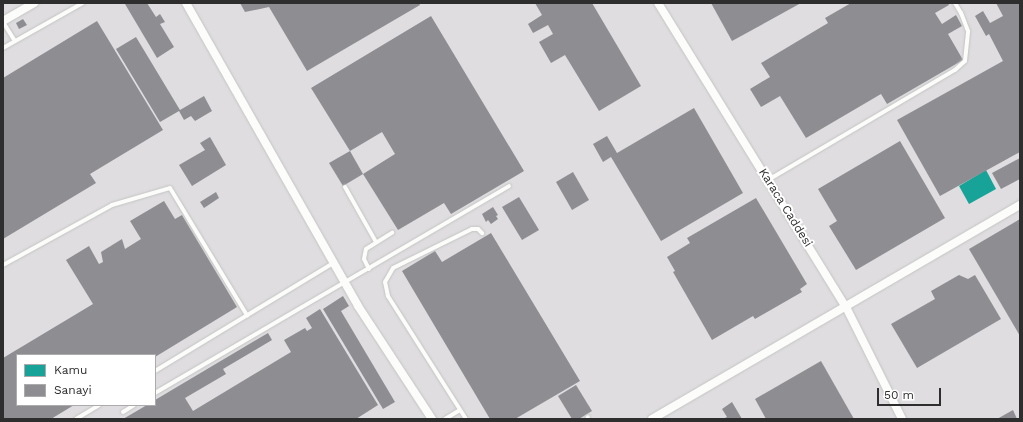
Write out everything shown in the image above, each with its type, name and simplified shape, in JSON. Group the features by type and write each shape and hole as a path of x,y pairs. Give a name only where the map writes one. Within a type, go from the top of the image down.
{"street":[{"path":"3,22 34,3"},
{"path":"186,3 333,263 429,416"},
{"name":"Karaca Caddesi","path":"658,3 846,307 902,419"},
{"path":"652,419 1020,205"}],"lane":[{"path":"3,48 83,3"},
{"path":"768,180 955,70 965,61 968,31 961,13 955,3"},
{"path":"3,22 15,41"},
{"path":"156,392 509,186"},
{"path":"345,187 376,242"},
{"path":"3,265 112,205 170,188 247,316"},
{"path":"466,419 388,296 385,282 393,268 472,228 478,229 482,232"},
{"path":"369,268 363,254 366,249 392,233"},
{"path":"156,370 333,263"},
{"path":"76,419 97,406"},
{"path":"123,412 132,406"},
{"path":"445,419 460,410"}],"shaded area":[{"path":"3,3 1020,3 1020,419 3,419"}],"building: Kamu":[{"path":"986,170 996,189 969,204 959,186"}],"building: Sanayi":[{"path":"147,3 156,17 160,14 165,22 160,24 174,47 157,58 125,4"},
{"path":"240,3 419,3 420,5 307,71 269,7 245,12"},
{"path":"535,3 592,3 641,86 599,111 565,55 551,63 539,42 553,34 548,25 533,33 528,24 542,15"},
{"path":"711,3 801,3 732,41"},
{"path":"851,3 948,3 949,5 935,13 942,24 956,15 962,26 948,34 963,60 887,104 881,94 806,138 780,96 761,107 750,89 770,77 761,63 828,23 825,18"},
{"path":"996,3 1020,3 1020,152 940,196 897,120 1003,61 989,34 986,36 975,16 983,11 990,23 1003,16"},
{"path":"431,16 524,171 451,214 444,203 398,230 363,174 395,154 382,132 350,151 311,88"},
{"path":"23,19 27,25 19,29 16,23"},
{"path":"97,21 163,130 90,174 96,183 3,239 3,78"},
{"path":"136,37 180,110 204,96 212,111 195,121 191,116 184,120 179,111 160,122 116,49"},
{"path":"694,108 743,193 661,241 611,157 603,162 593,144 607,136 617,153"},
{"path":"210,137 226,165 192,186 179,165 205,150 200,143"},
{"path":"900,141 945,218 856,270 829,226 837,221 818,189"},
{"path":"350,151 363,174 343,186 329,163"},
{"path":"1020,158 1020,179 1001,189 992,173"},
{"path":"573,172 589,200 572,210 556,182"},
{"path":"216,192 219,198 204,208 200,202"},
{"path":"519,197 539,230 522,240 502,207"},
{"path":"756,198 807,284 800,289 802,292 755,319 753,316 712,340 673,272 675,271 667,257 690,243 687,238"},
{"path":"164,201 175,219 182,215 237,307 156,356 156,354 16,354 16,406 72,406 51,419 3,419 3,358 93,304 66,260 89,246 99,264 103,262 101,252 122,239 125,249 141,239 130,221"},
{"path":"493,207 498,215 496,216 498,219 491,224 488,220 486,222 482,214"},
{"path":"1020,219 1020,336 969,249"},
{"path":"491,233 580,381 515,419 490,419 402,271 435,251 442,262"},
{"path":"959,275 968,279 975,275 1001,319 917,368 891,324 935,299 931,291"},
{"path":"343,296 349,306 341,311 395,402 383,409 323,309"},
{"path":"320,309 378,405 356,419 123,419 145,406 156,406 156,399 268,333 272,340 223,369 226,374 185,398 193,411 291,352 284,340 305,328 307,331 312,328 306,318"},
{"path":"821,361 854,419 766,419 755,399"},
{"path":"576,385 592,411 579,419 572,419 558,396"},
{"path":"732,402 742,419 723,419 727,417 722,409"},
{"path":"1013,410 1017,419 997,419"}]}
